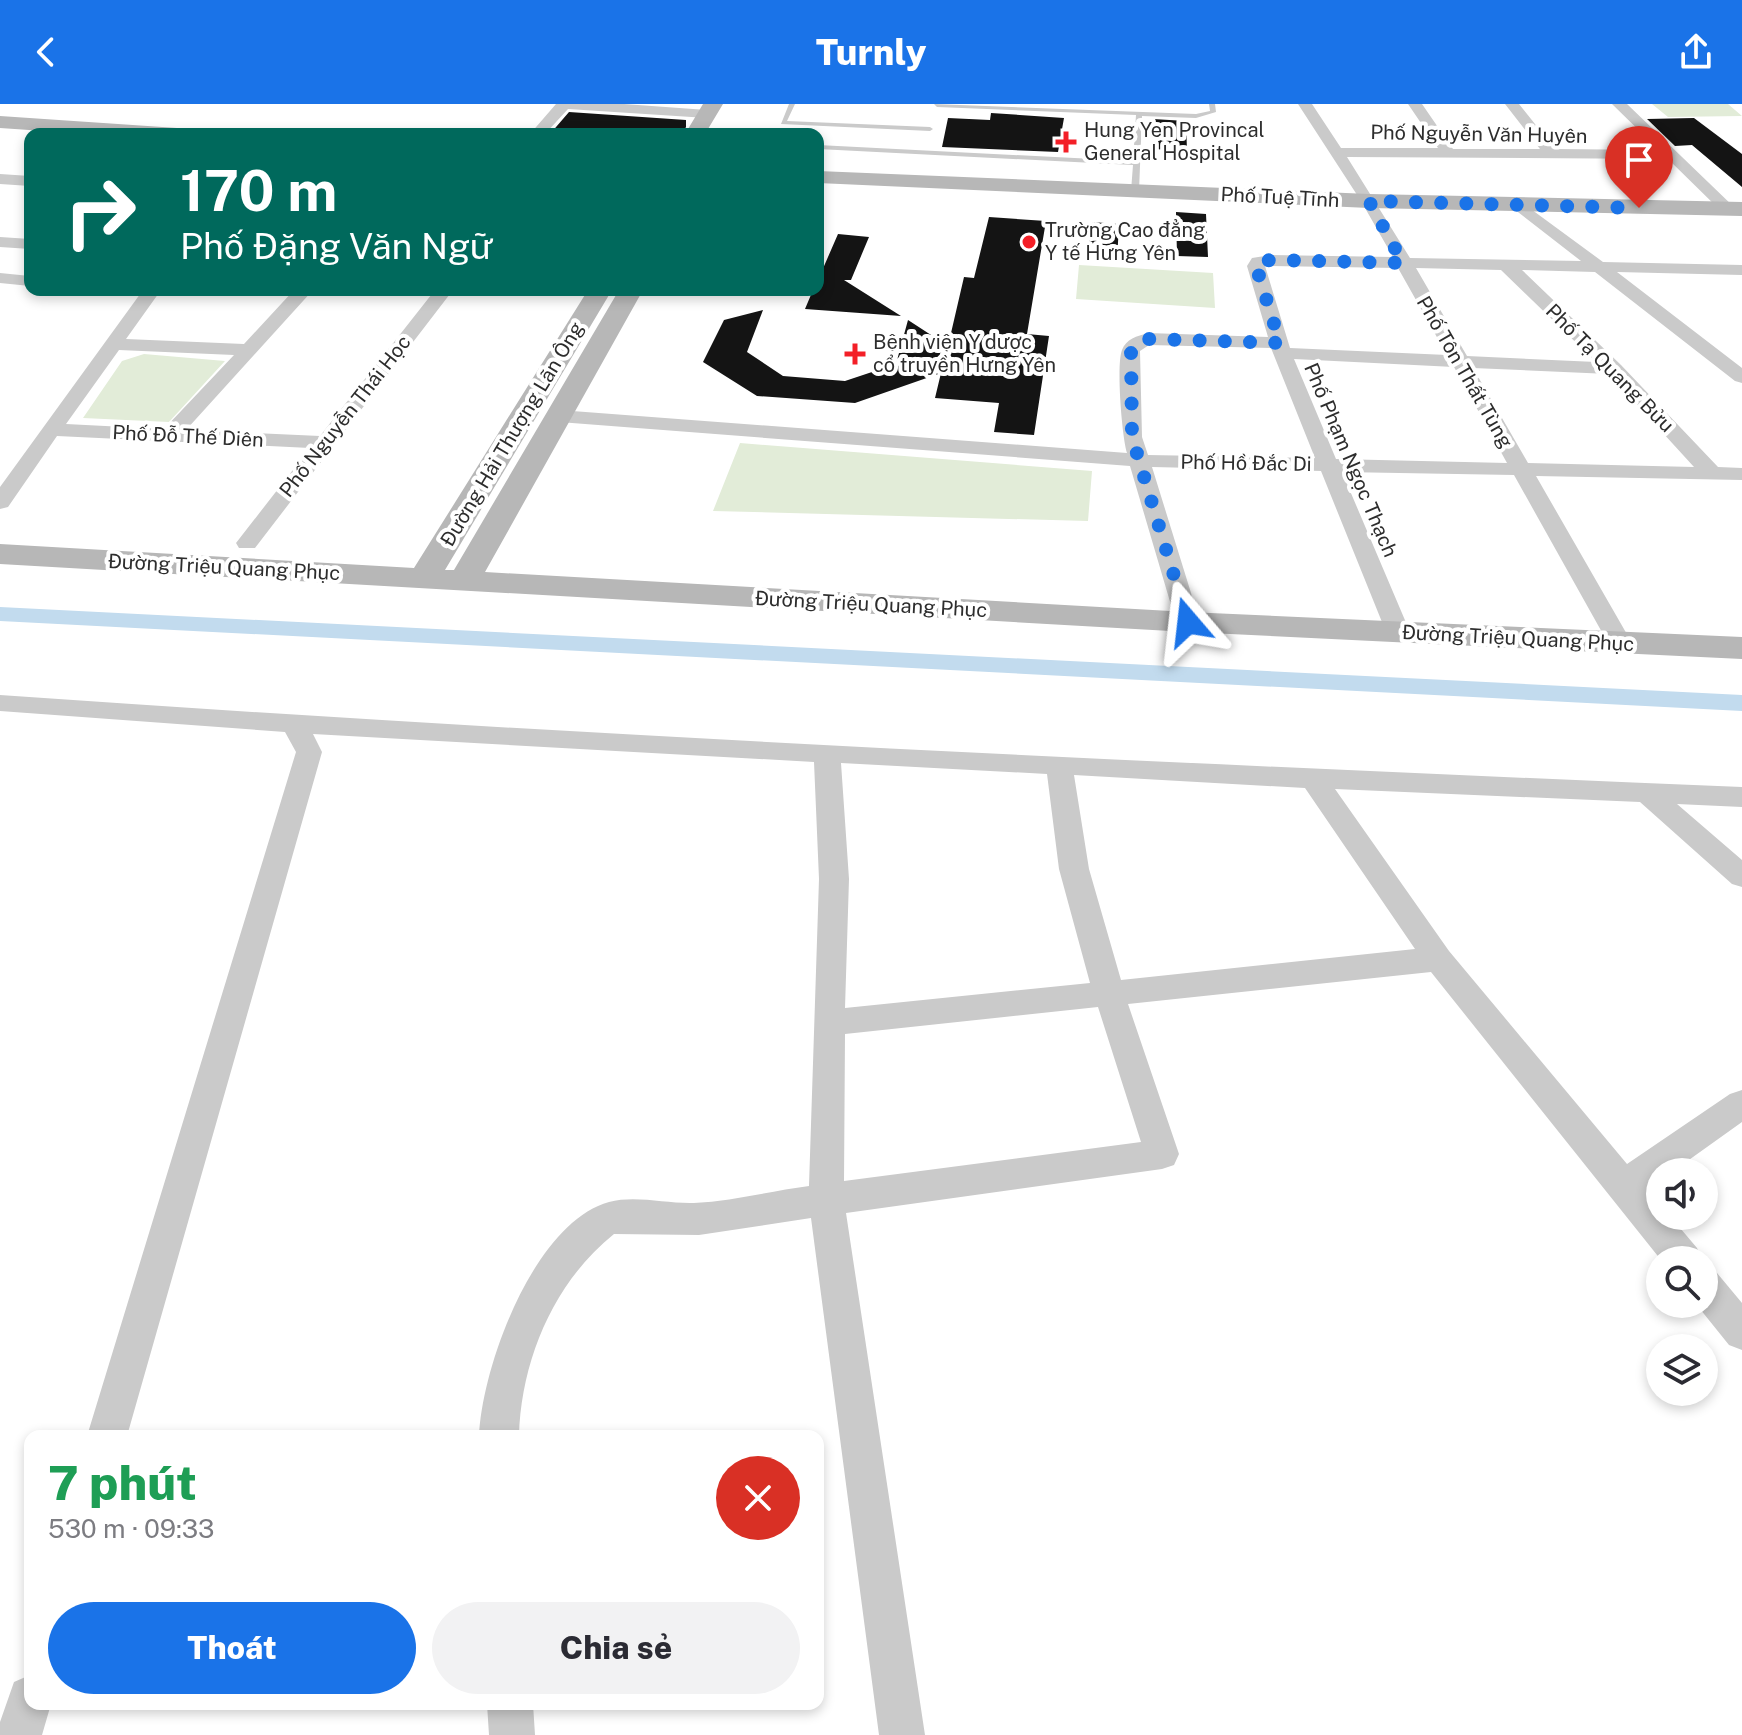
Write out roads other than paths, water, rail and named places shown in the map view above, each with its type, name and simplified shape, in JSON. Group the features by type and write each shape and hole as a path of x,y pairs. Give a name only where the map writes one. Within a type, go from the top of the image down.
{"street":[{"path":"542,128 563,104 710,109 699,128"},
{"name":"Phố Tôn Thất Tùng","path":"1305,104 1369,201 1620,643"},
{"path":"1415,104 1449,153"},
{"path":"1512,104 1551,154"},
{"path":"1619,104 1669,155 1735,209"},
{"path":"0,122 88,128"},
{"name":"Phố Nguyễn Văn Huyên","path":"1337,152 1669,155"},
{"name":"Phố Tuệ Tĩnh","path":"824,177 1369,201 1735,209"},
{"path":"0,179 24,181"},
{"path":"1520,206 1742,377"},
{"path":"0,242 24,244"},
{"name":"Phố Phạm Ngọc Thạch","path":"1398,632 1281,348 1256,266 1258,262 1742,270"},
{"name":"Phố Tạ Quang Bửu","path":"1506,265 1614,369 1712,473"},
{"path":"0,278 24,280"},
{"path":"0,502 148,296"},
{"path":"170,435 298,296"},
{"name":"Phố Nguyễn Thái Học","path":"247,543 439,296"},
{"name":"Đường Hải Thượng Lãn Ông","path":"432,566 596,296"},
{"name":"Đường Hải Thượng Lãn Ông","path":"471,568 628,296"},
{"path":"1188,622 1132,437 1131,351 1138,342 1148,339 1614,369"},
{"path":"568,342 600,344"},
{"path":"115,344 249,350"},
{"name":"Phố Hồ Đắc Di","path":"559,416 1139,461 1742,474"},
{"name":"Phố Đỗ Thế Diên","path":"53,430 323,442"},
{"name":"Đường Triệu Quang Phục","path":"0,530 247,543 432,566"},
{"name":"Đường Triệu Quang Phục","path":"0,554 471,568 1188,622 1742,648"},
{"path":"0,703 294,724 827,753 1313,779 1742,797"},
{"path":"109,1430 309,752 294,724"},
{"path":"827,753 834,879 826,1200 902,1735"},
{"path":"499,1430 498,1417 514,1354 544,1288 576,1244 605,1219 640,1214 671,1219 713,1219 826,1200 1162,1154 1109,994 1074,869 1059,765"},
{"path":"1313,779 1438,959 1673,1246"},
{"path":"1648,794 1742,876"},
{"path":"829,1023 1438,959"},
{"path":"1624,1186 1742,1104"},
{"path":"1718,1302 1742,1332"},
{"path":"19,1735 26,1710"},
{"path":"510,1710 512,1735"}],"lane":[{"path":"792,104 783,123 930,129"},
{"path":"930,153 930,129 937,105 1205,116 1213,112 1212,104"},
{"path":"1135,191 1139,114"},
{"path":"824,147 1135,163"}],"waterway":[{"path":"0,614 1742,703"}],"place":[{"name":"Hung Yen Provincal General Hospital","path":"1066,142"},
{"name":"Trường Cao đẳng Y tế Hưng Yên","path":"1029,242"},
{"name":"Bệnh viện Y dược cổ truyền Hưng Yên","path":"855,354"}]}
